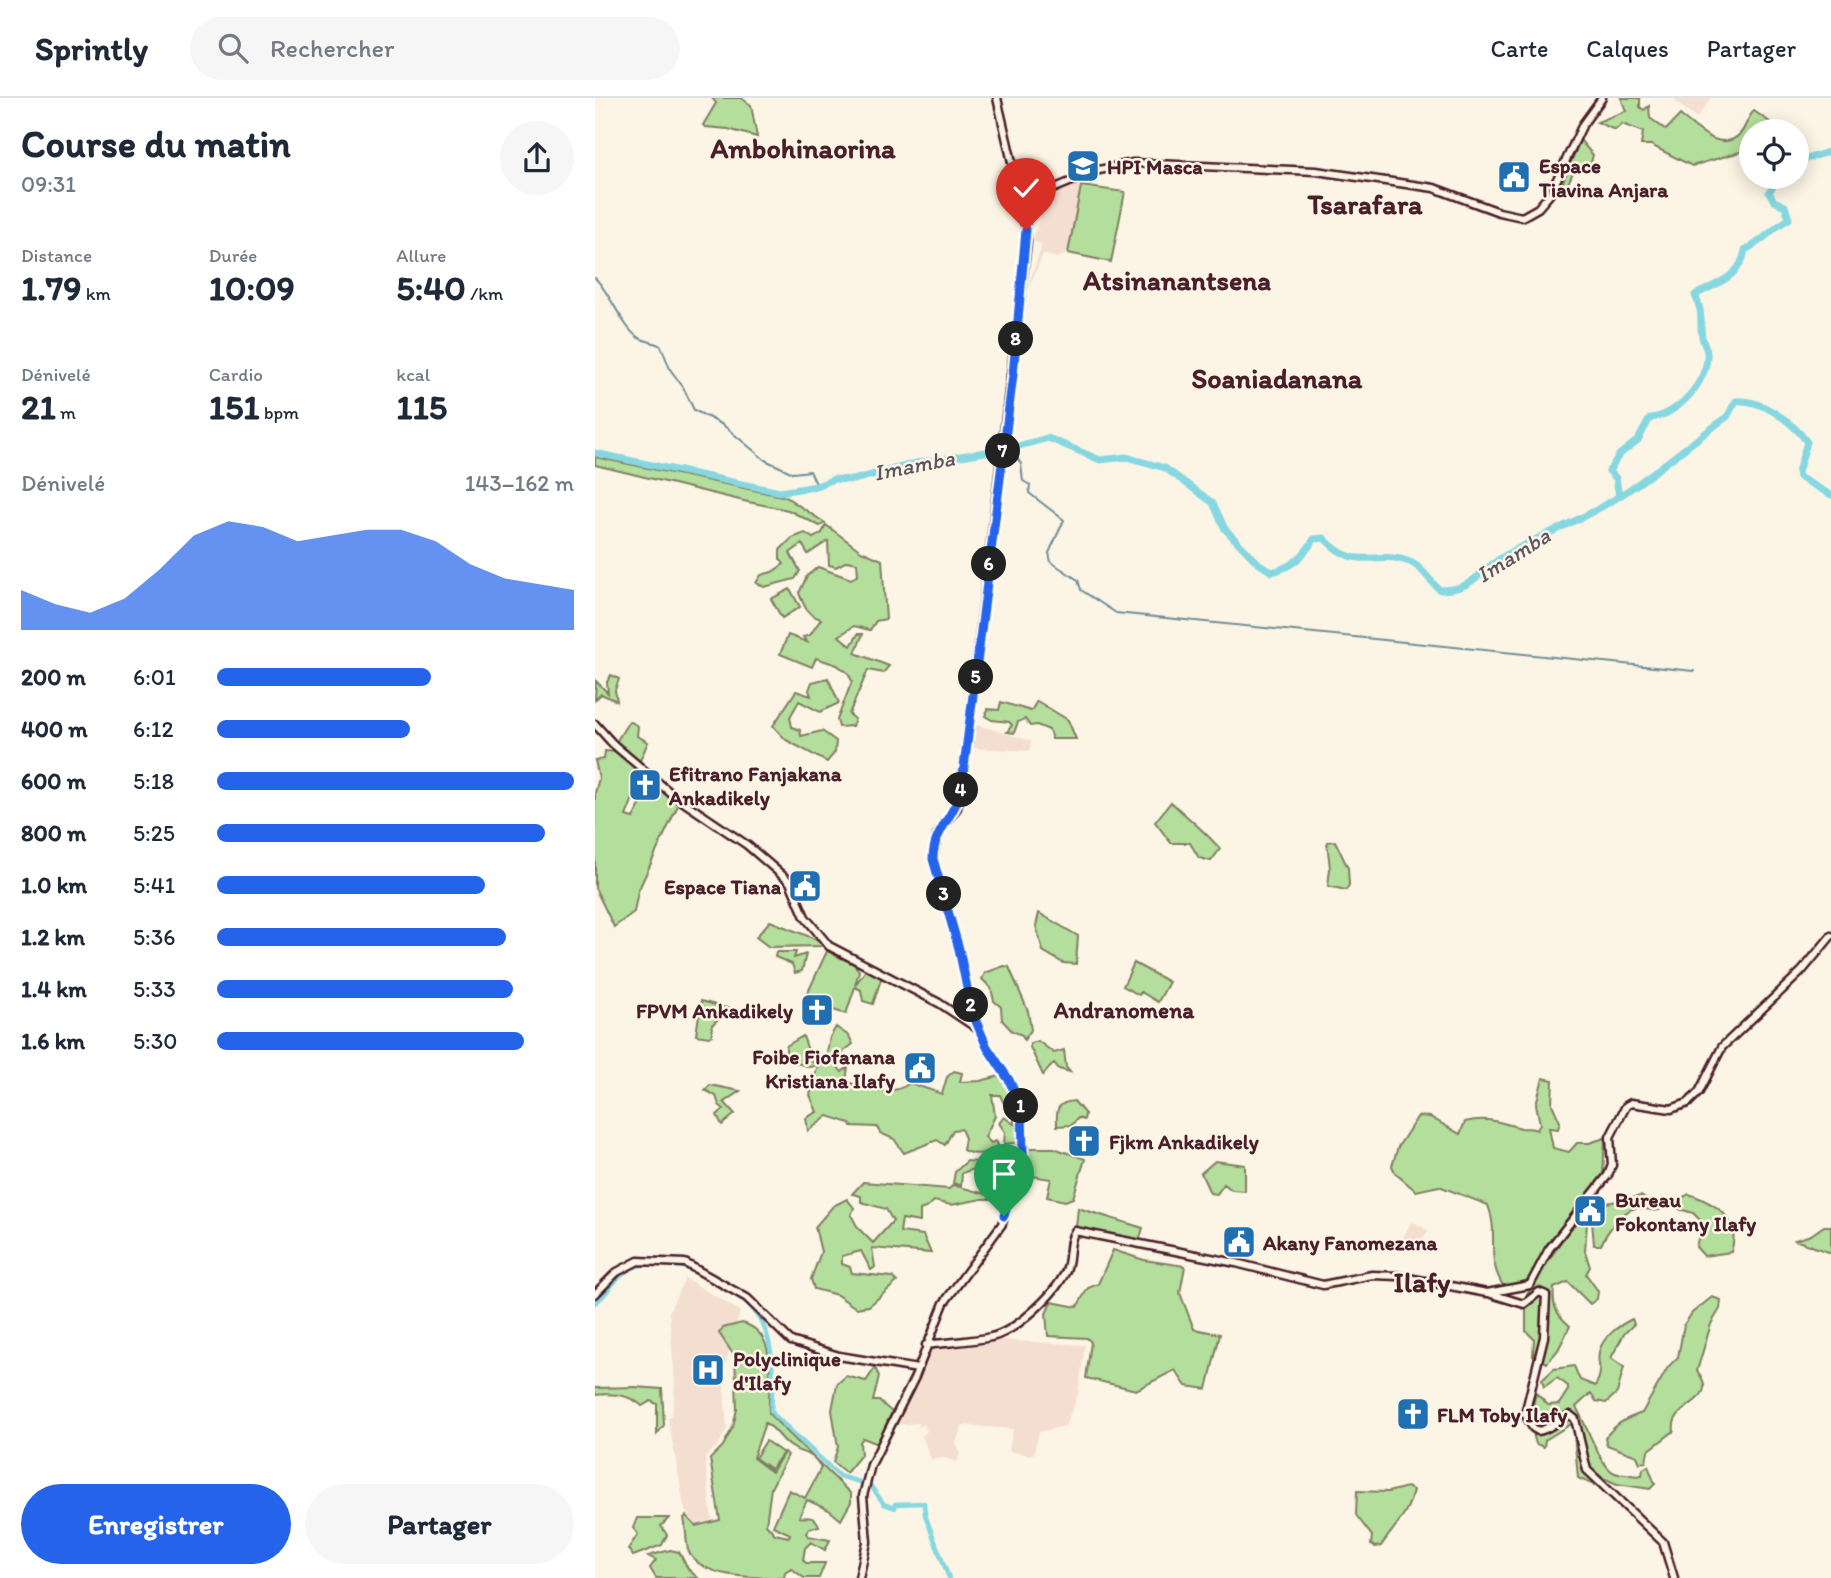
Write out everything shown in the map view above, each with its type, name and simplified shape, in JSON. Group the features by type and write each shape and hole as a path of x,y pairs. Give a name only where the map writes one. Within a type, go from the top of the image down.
{"street":[{"path":"859,1578 866,1553 865,1483 918,1369 944,1303 1002,1224 1023,1153 1022,1108 979,1030 933,859 933,847 939,831 957,808 961,791 1027,242 1021,202 997,98"},
{"path":"1021,202 1100,170 1133,163 1316,171 1434,188 1499,212 1522,217 1538,208 1550,194 1583,124 1602,98"},
{"path":"595,724 613,744 673,795 747,845 790,882 805,917 829,947 939,1003 979,1030"},
{"path":"1487,1293 1529,1285 1549,1250 1608,1175 1612,1166 1610,1137 1626,1105 1671,1109 1688,1103 1699,1092 1723,1047 1802,971 1831,936"},
{"path":"926,1345 994,1337 1013,1325 1055,1290 1067,1269 1075,1231 1236,1263 1323,1285 1372,1275 1398,1276 1487,1293 1524,1304 1539,1292 1546,1295 1544,1336 1525,1414 1532,1429 1538,1431 1556,1424 1563,1416 1570,1415 1575,1419 1587,1470 1663,1542 1674,1578"},
{"path":"595,1294 618,1272 638,1261 685,1263 747,1298 791,1341 849,1359 918,1369"}],"shaded area":[{"path":"1677,98 1711,98 1697,118 1675,102"},
{"path":"1093,175 1093,188 1081,187 1067,254 1057,258 1043,254 1022,304 1042,245 1032,240 1041,215 1026,210 1028,202 1042,205 1047,195"},
{"path":"974,724 1031,741 1030,751 972,748"},
{"path":"1412,1221 1429,1231 1413,1250 1400,1243"},
{"path":"685,1278 740,1311 723,1373 727,1429 718,1445 705,1458 712,1520 696,1524 685,1511 668,1418 672,1416 675,1383 669,1312"},
{"path":"983,1339 1085,1345 1078,1395 1065,1426 1039,1432 1034,1453 1029,1455 1009,1451 1013,1429 963,1425 956,1442 960,1452 957,1462 944,1458 931,1459 922,1436 927,1431 923,1424 918,1427 919,1423 895,1425 920,1379 927,1348"}],"green space":[{"path":"712,98 741,98 751,105 757,137 728,129 705,127 703,125 716,103"},
{"path":"1621,98 1640,98 1640,107 1644,110 1649,106 1650,118 1666,130 1680,115 1716,140 1731,140 1739,135 1739,152 1692,166 1651,145 1641,145 1643,132 1622,124 1615,130 1597,122 1626,111"},
{"path":"1754,111 1766,119 1748,119"},
{"path":"1580,140 1593,155 1590,166 1574,170 1566,188 1560,189"},
{"path":"1081,186 1125,192 1111,262 1068,253"},
{"path":"595,457 786,497 825,523 820,526 788,510 595,465"},
{"path":"826,525 861,551 882,560 886,619 876,621 870,630 854,626 839,636 851,646 858,634 863,634 855,653 889,666 883,673 868,670 849,714 855,719 852,726 839,727 837,720 852,681 848,673 837,665 816,658 812,667 780,654 788,635 807,642 803,637 810,635 821,619 809,612 799,593 807,576 818,567 851,579 858,575 857,563 847,561 836,567 829,565 828,541 808,554 802,544 790,553 800,571 795,579 764,587 756,583 761,575 784,564 780,559 780,550 792,538 805,533 813,538 822,533"},
{"path":"790,589 800,607 782,618 771,599"},
{"path":"611,675 619,679 615,690 617,701 601,694 595,700 596,681 608,693 607,682"},
{"path":"828,678 839,703 820,712 799,701 790,717 792,727 800,730 801,736 822,731 836,741 835,752 827,762 786,740 773,726 796,691 811,696 809,690 812,682"},
{"path":"1037,701 1068,720 1076,739 1052,739 1049,730 1037,725 1030,726 1025,719 1018,722 1014,733 1007,732 1012,725 1009,722 992,720 985,716 988,709 999,710 1001,702 1031,711"},
{"path":"629,721 638,726 637,736 648,742 639,763 616,742"},
{"path":"605,751 618,752 643,773 626,816 633,818 653,782 680,801 638,891 634,912 614,927 595,888 595,793 599,778 595,760 604,759"},
{"path":"1171,802 1220,849 1211,861 1199,858 1190,843 1171,843 1155,822"},
{"path":"1335,841 1348,868 1349,885 1346,890 1328,886 1330,868 1327,842"},
{"path":"1039,913 1078,936 1076,964 1063,963 1043,951 1036,926"},
{"path":"770,921 823,942 823,946 769,947 756,937"},
{"path":"827,951 854,964 859,971 855,985 866,970 882,976 873,1004 863,1001 861,990 855,987 846,1014 804,1001"},
{"path":"776,952 796,952 794,958 806,954 802,971 795,973 792,964 775,957"},
{"path":"1134,963 1169,982 1158,1002 1123,986"},
{"path":"1004,966 1009,967 1028,1011 1031,1030 1024,1040 1022,1035 1012,1031 1002,1020 1001,1007 994,1001 991,988 982,979 985,973"},
{"path":"701,1001 730,1009 719,1011 719,1018 712,1025 712,1035 709,1037 696,1035"},
{"path":"836,1027 849,1036 853,1044 844,1051 838,1067 842,1072 848,1067 846,1081 862,1087 887,1091 910,1083 942,1094 947,1077 954,1071 962,1073 960,1082 1000,1076 1017,1103 1007,1110 1000,1095 992,1095 995,1116 985,1137 991,1143 996,1141 999,1147 981,1154 963,1150 965,1138 961,1129 953,1130 945,1145 937,1140 904,1153 894,1139 880,1133 877,1127 851,1126 850,1123 828,1116 808,1131 806,1118 817,1112 810,1095 817,1068 825,1062 830,1037"},
{"path":"803,1036 812,1062 818,1065 810,1067 786,1060 786,1046"},
{"path":"1038,1041 1054,1053 1064,1050 1066,1067 1070,1072 1059,1069 1054,1063 1043,1075 1030,1047 1030,1043"},
{"path":"1543,1078 1553,1080 1552,1104 1560,1122 1558,1129 1549,1128 1553,1148 1569,1152 1577,1143 1589,1143 1605,1138 1603,1175 1526,1281 1504,1287 1493,1256 1493,1227 1488,1205 1439,1186 1416,1191 1396,1174 1392,1166 1398,1147 1418,1116 1430,1117 1460,1134 1465,1122 1481,1120 1537,1130 1540,1124 1536,1104"},
{"path":"710,1085 740,1091 724,1102 735,1114 722,1125 717,1115 724,1109 719,1105 716,1096 705,1090"},
{"path":"1074,1101 1085,1114 1084,1120 1078,1118 1072,1125 1057,1126 1060,1106"},
{"path":"1018,1107 1022,1142 1004,1144 1005,1132 999,1123 1004,1117 1014,1124 1014,1110"},
{"path":"1009,1147 1009,1153 988,1178 981,1177 981,1172 974,1169 962,1173 961,1186 953,1183 955,1172 967,1161 988,1163"},
{"path":"1030,1148 1054,1148 1085,1159 1073,1198 1065,1201 1047,1197 1051,1179 1025,1175 1027,1170 1022,1168"},
{"path":"1215,1161 1245,1165 1245,1191 1232,1190 1224,1184 1217,1194 1210,1193 1201,1173"},
{"path":"863,1182 949,1189 953,1185 1004,1199 982,1199 951,1205 934,1201 920,1210 920,1222 902,1219 900,1232 923,1235 931,1253 872,1248 875,1267 871,1270 861,1251 842,1256 842,1264 850,1267 852,1273 892,1277 897,1282 869,1306 856,1308 837,1295 814,1289 811,1279 821,1252 815,1227 833,1206 847,1199 854,1208 851,1215 858,1228 873,1243 893,1221 886,1209 861,1202 861,1196 852,1194"},
{"path":"1689,1194 1725,1214 1733,1230 1731,1252 1704,1256 1696,1247 1702,1222 1693,1213 1679,1209 1682,1198"},
{"path":"1641,1196 1659,1210 1639,1208 1625,1213 1601,1245 1594,1245 1592,1222 1587,1223 1585,1251 1590,1267 1586,1274 1598,1291 1597,1299 1590,1304 1568,1282 1554,1288 1556,1309 1570,1326 1558,1350 1547,1363 1533,1356 1534,1339 1526,1331 1526,1296 1571,1226 1594,1212 1592,1206"},
{"path":"1078,1208 1143,1228 1139,1241 1076,1227"},
{"path":"1824,1226 1831,1226 1831,1253 1795,1240 1811,1235"},
{"path":"1113,1250 1144,1260 1185,1266 1180,1293 1194,1329 1220,1334 1207,1389 1186,1386 1175,1370 1136,1390 1086,1378 1091,1342 1087,1338 1048,1336 1046,1314 1051,1302 1077,1307 1088,1288 1098,1284"},
{"path":"1712,1297 1721,1300 1720,1309 1711,1324 1697,1371 1704,1390 1700,1396 1679,1414 1674,1431 1648,1451 1646,1462 1640,1463 1637,1456 1607,1445 1605,1438 1617,1425 1642,1413 1668,1367 1678,1357 1684,1325 1692,1313"},
{"path":"1632,1319 1634,1324 1624,1334 1611,1358 1624,1367 1617,1393 1606,1403 1596,1401 1591,1393 1576,1407 1609,1469 1616,1474 1638,1476 1642,1475 1643,1469 1648,1466 1655,1484 1650,1489 1617,1484 1601,1477 1594,1485 1578,1478 1573,1423 1545,1440 1544,1447 1536,1444 1532,1425 1536,1393 1548,1405 1559,1404 1568,1390 1568,1386 1557,1378 1544,1387 1542,1380 1554,1369 1574,1366 1580,1380 1595,1386 1600,1372 1599,1352 1604,1341 1612,1332"},
{"path":"742,1323 762,1337 769,1361 769,1414 851,1494 851,1502 841,1520 829,1510 807,1500 799,1517 815,1519 819,1526 810,1528 806,1533 808,1536 830,1540 825,1550 811,1542 805,1548 803,1560 806,1563 825,1563 819,1578 804,1578 791,1568 785,1572 784,1578 728,1574 703,1566 688,1550 684,1518 686,1516 696,1526 720,1520 710,1459 723,1446 733,1427 737,1409 735,1357 719,1333 723,1328","holes":["765,1423 790,1446 814,1458 821,1468 805,1498 789,1490 773,1526 790,1534 789,1537 775,1534 766,1524 771,1488 788,1455 784,1452 772,1472 753,1458"]},
{"path":"875,1368 879,1376 873,1401 879,1401 892,1412 878,1444 863,1438 860,1442 861,1455 846,1473 833,1462 838,1447 832,1410 837,1384 846,1376 866,1381"},
{"path":"595,1388 662,1389 664,1425 657,1434 657,1404 651,1401 642,1406 620,1395 595,1395"},
{"path":"766,1441 783,1453 771,1469 755,1458"},
{"path":"1407,1487 1413,1490 1405,1513 1381,1546 1371,1545 1372,1536 1356,1515 1357,1491 1388,1492"},
{"path":"637,1518 669,1518 661,1526 667,1535 662,1545 633,1556 628,1549 638,1534 633,1528"},
{"path":"670,1550 679,1552 688,1569 698,1578 656,1578 650,1568 656,1560 648,1556"}],"waterway":[{"path":"1809,158 1831,151"},
{"path":"1619,496 1616,478 1609,471 1619,455 1638,440 1650,418 1671,411 1680,404 1703,375 1707,351 1695,295 1727,278 1739,267 1745,250 1789,219 1785,206 1774,201 1769,192 1771,189"},
{"path":"595,278 633,334 661,346 670,369 683,387 694,410 723,425 765,460 793,473 810,471 817,486"},
{"name":"Imamba","path":"595,453 780,492 817,486 834,479 853,480 917,463 1011,448 1048,438 1100,460 1126,457 1165,468 1213,503 1225,529 1258,563 1272,572 1297,560 1314,539 1324,538 1336,549 1357,558 1388,558 1412,563 1440,590 1469,583 1504,556 1593,512 1621,495 1727,417 1736,401 1756,404 1793,426 1807,442 1799,477 1831,495"},
{"path":"1011,448 1021,464 1023,481 1030,485 1029,493 1064,520 1049,553 1051,562 1078,580 1081,590 1116,613 1694,671"},
{"path":"595,1303 621,1275 636,1267 665,1264 691,1269"},
{"path":"704,1277 747,1303 763,1326 771,1353 771,1410 774,1415 839,1476 870,1485 884,1504 895,1508 895,1504 924,1503 925,1515 949,1578"}],"place":[{"name":"HPI Masca","path":"1083,166"},
{"name":"Espace Tiavina Anjara","path":"1514,177"},
{"name":"Efitrano Fanjakana Ankadikely","path":"645,785"},
{"name":"Espace Tiana","path":"805,886"},
{"name":"FPVM Ankadikely","path":"817,1010"},
{"name":"Foibe Fiofanana Kristiana Ilafy","path":"920,1068"},
{"name":"Fjkm Ankadikely","path":"1084,1141"},
{"name":"Bureau Fokontany Ilafy","path":"1590,1211"},
{"name":"Akany Fanomezana","path":"1239,1242"},
{"name":"Polyclinique d'Ilafy","path":"708,1370"},
{"name":"FLM Toby Ilafy","path":"1413,1414"}],"district":[{"name":"Ambohinaorina","path":"803,148"},
{"name":"Tsarafara","path":"1365,204"},
{"name":"Atsinanantsena","path":"1177,280"},
{"name":"Soaniadanana","path":"1277,378"},
{"name":"Andranomena","path":"1124,1010"},
{"name":"Ilafy","path":"1422,1282"}],"route":[{"path":"1004,1216 1023,1153 1025,1134 1022,1108 1009,1080 987,1047 972,1012 959,949 933,859 933,847 939,831 957,808 961,791 1013,375 1026,230"}]}
